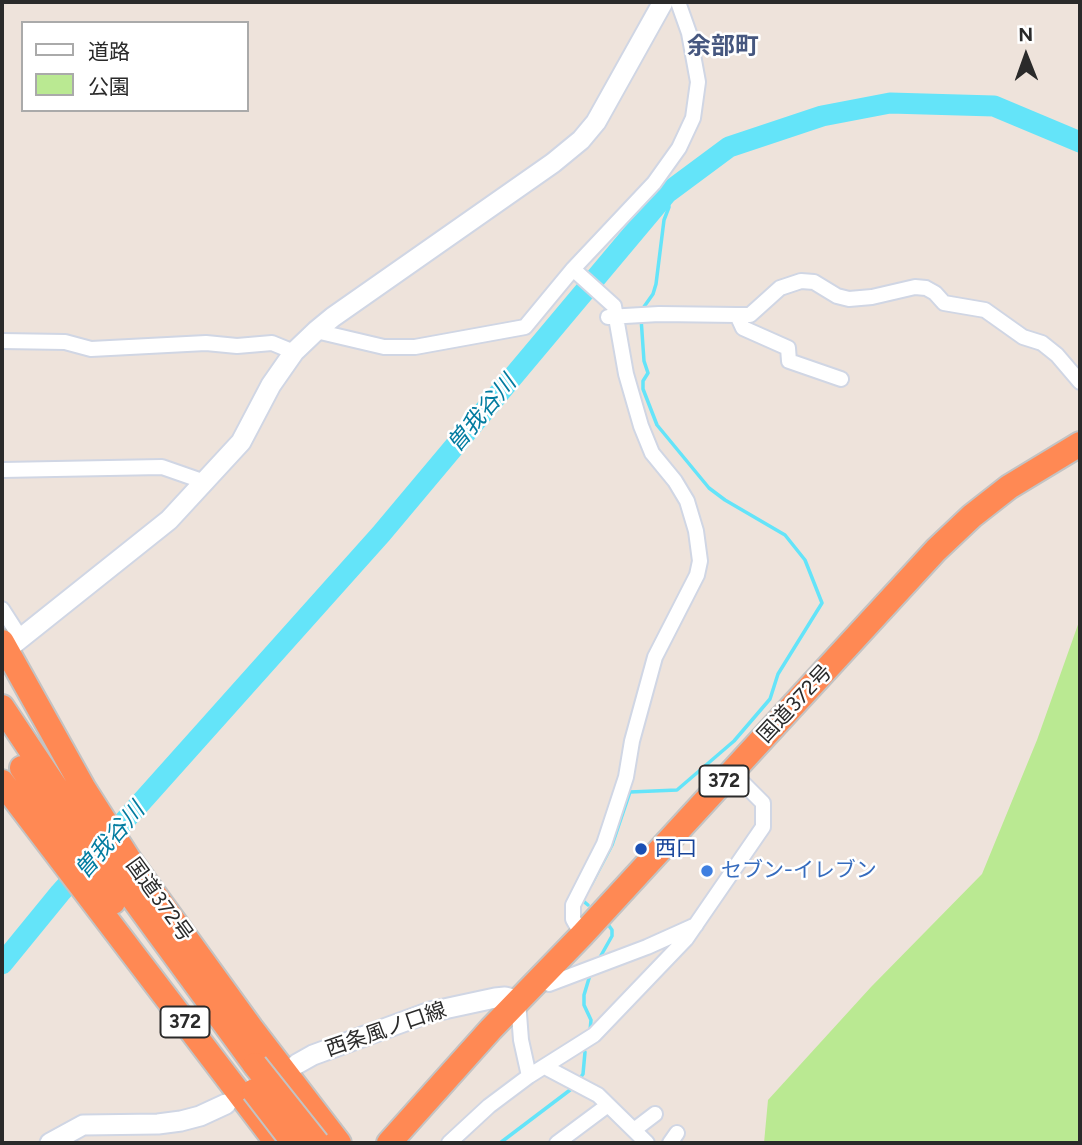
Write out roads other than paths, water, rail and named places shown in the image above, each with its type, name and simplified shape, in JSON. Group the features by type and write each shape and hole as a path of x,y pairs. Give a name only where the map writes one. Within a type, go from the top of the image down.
{"highway":[{"name":"国道372号","path":"389,1143 518,1000 582,935 952,535 1009,487 1080,444"},
{"name":"国道372号","path":"7,646 36,707 90,800 128,858 251,1028 340,1143"},
{"path":"2,707 191,994"},
{"path":"2,738 85,863 255,1077 317,1143"},
{"name":"372","path":"2,782 277,1143"},
{"path":"255,1077 294,1143"}],"street":[{"path":"7,646 169,520 241,442 271,385 294,352 316,331 553,163 581,140 596,122 663,2"},
{"path":"316,331 384,347 415,346 525,327 654,183 679,148 693,118 698,82 689,33 678,2"},
{"path":"577,271 616,312 626,374 640,426 652,453 687,501 696,531 700,561 697,575 655,657 635,728 626,777 608,833 573,905 573,919 582,935"},
{"path":"616,312 737,315 752,313 780,288 801,281 814,282 837,296 849,299 872,297 915,287 926,288 944,303 985,310 1023,337 1042,343 1057,355 1080,382"},
{"path":"737,315 743,328 788,348 789,361 841,379"},
{"path":"2,341 65,342 91,349 206,343 237,346 272,343 294,352"},
{"path":"2,470 162,467 205,482"},
{"path":"2,609 7,646"},
{"path":"454,1141 489,1106 529,1076 594,1035 686,939 763,827 763,803 732,772"},
{"path":"538,979 549,984 635,952 696,925"},
{"name":"西条風ノ口線","path":"297,1064 313,1055 430,1012 505,997 518,1000"},
{"path":"518,1000 521,1040 529,1076"},
{"path":"545,1067 598,1095 647,1143"},
{"path":"50,1143 83,1125 181,1121 226,1104"},
{"path":"557,1143 608,1105"},
{"path":"634,1130 655,1114"}],"waterway":[{"name":"曽我谷川","path":"2,964 60,893 381,534 667,193 729,147 822,116 890,103 994,106 1080,142"},
{"path":"641,311 653,294 656,284 664,220 669,207 667,193"},
{"path":"591,885 612,845 630,792 677,790 734,741 770,699 778,674 822,603 805,560 785,535 709,488 657,425 643,389 643,381 648,373 644,361 641,318"},
{"path":"583,898 588,905"},
{"path":"599,959 612,936 612,930 607,923"},
{"path":"590,975 584,995 584,1005 591,1020 590,1031"},
{"path":"578,1081 583,1074 585,1052"},
{"path":"500,1143 574,1087"}],"place":[{"name":"西口","path":"641,849"},
{"name":"セブン-イレブン","path":"707,871"}],"district":[{"name":"余部町","path":"723,47"}]}
